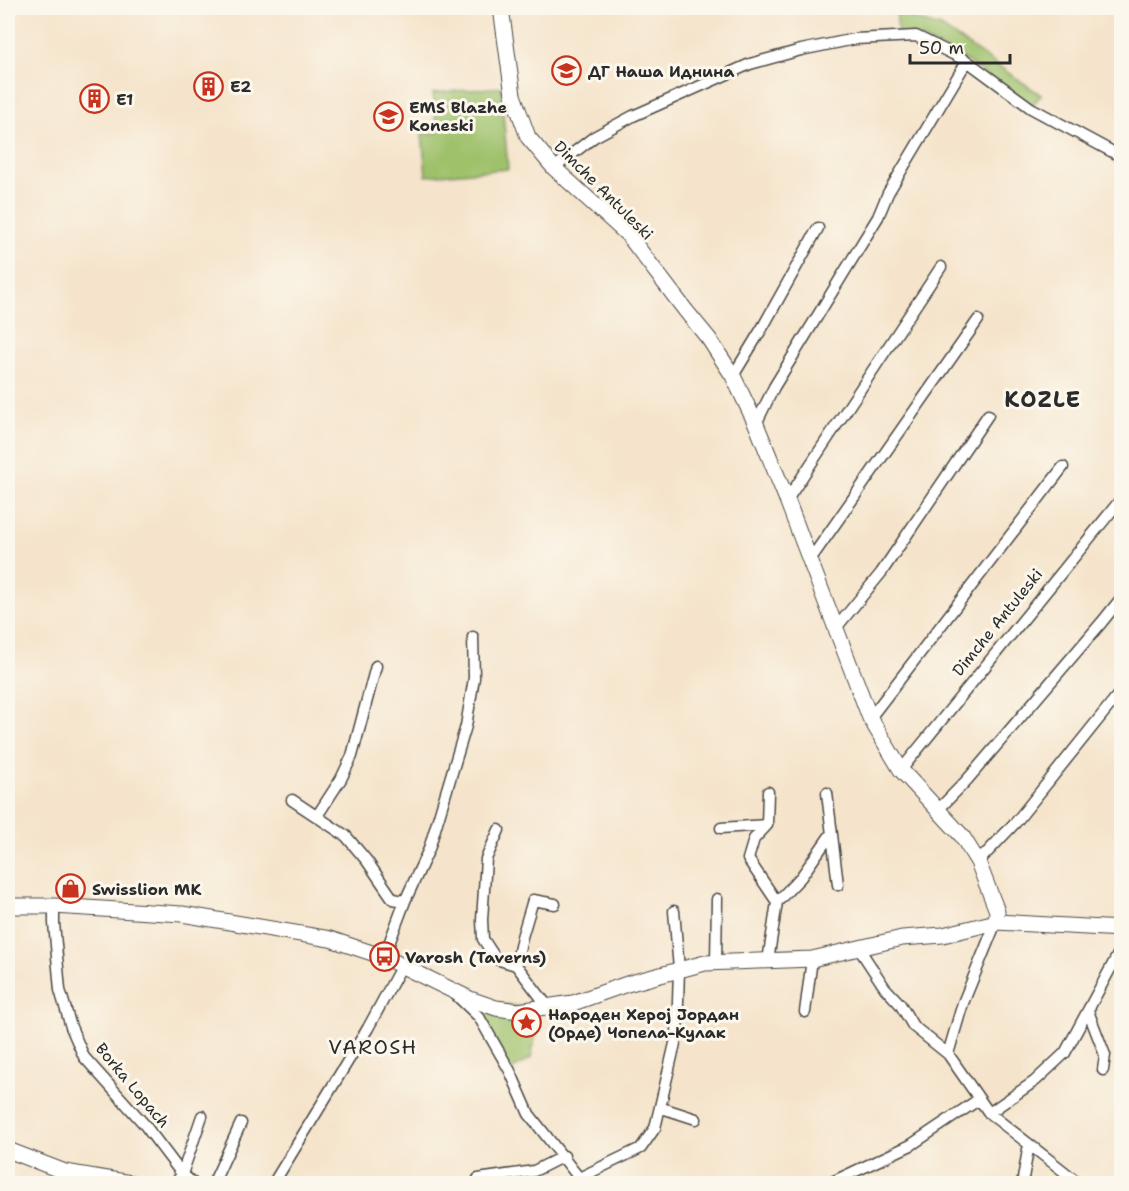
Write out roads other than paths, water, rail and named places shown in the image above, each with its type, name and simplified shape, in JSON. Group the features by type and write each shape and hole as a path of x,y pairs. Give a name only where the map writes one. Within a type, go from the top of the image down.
{"street":[{"name":"Dimche Antuleski","path":"501,8 513,95 528,137 554,168 628,235 709,339 733,376 756,424 787,500 870,718 901,770 962,836 978,862 997,911 996,922"},
{"path":"554,168 594,136 633,116 750,64 801,50 855,39 915,36 967,61 1031,108 1122,157"},
{"path":"756,424 774,387 879,217 888,193 967,61"},
{"path":"733,376 818,228"},
{"path":"787,500 941,267"},
{"path":"810,560 978,320"},
{"path":"836,628 881,573 988,415"},
{"path":"870,718 1064,467"},
{"name":"Dimche Antuleski","path":"901,770 1122,498"},
{"path":"937,811 967,780 1122,597"},
{"path":"384,957 405,901 429,849 466,726 474,678 473,637"},
{"path":"316,816 341,779 352,756 376,666"},
{"path":"978,862 1016,822 1122,690"},
{"path":"768,792 767,825 754,839 748,859 777,902"},
{"path":"827,793 838,885"},
{"path":"292,800 346,836 367,861 393,899 405,901"},
{"path":"720,828 767,825"},
{"path":"499,830 486,859 483,939 496,959 516,965 549,1008"},
{"path":"768,961 777,902 801,877 831,834"},
{"path":"716,962 717,899"},
{"path":"516,965 533,900 555,904"},
{"path":"8,906 54,906 194,916 330,939 384,957 401,967 496,1008 518,1011 573,1003 679,969 716,962 812,959 860,950 902,938 943,935 996,922 1122,929"},
{"name":"Borka Lopach","path":"54,906 60,990 71,1027 84,1057 194,1184"},
{"path":"450,989 479,1017 510,1071 530,1114 582,1181 641,1148 655,1128 662,1108 677,1035 679,969 674,911"},
{"path":"948,1054 963,1003 996,922"},
{"path":"989,1113 1035,1081 1065,1053 1122,947"},
{"path":"860,950 914,1026 948,1054 989,1113 1080,1184"},
{"path":"805,1012 812,959"},
{"path":"273,1184 368,1028 401,967"},
{"path":"1088,1011 1105,1055 1103,1070"},
{"path":"828,1184 911,1146 978,1100"},
{"path":"662,1108 696,1119"},
{"path":"175,1184 183,1174 202,1116"},
{"path":"213,1184 241,1123"},
{"path":"1022,1184 1029,1144"},
{"path":"8,1150 64,1178 137,1184"},
{"path":"476,1184 478,1179 534,1171 564,1156"}],"place":[{"name":"ДГ Наша Иднина","path":"567,71"},
{"name":"E2","path":"209,86"},
{"name":"E1","path":"95,99"},
{"name":"EMS Blazhe Koneski","path":"388,116"},
{"name":"Swisslion MK","path":"71,889"},
{"name":"Varosh (Taverns)","path":"384,957"},
{"name":"Народен Херој Јордан (Орде) Чопела-Кулак","path":"527,1023"}],"district":[{"name":"KOZLE","path":"1043,399"},
{"name":"VAROSH","path":"373,1047"}]}
